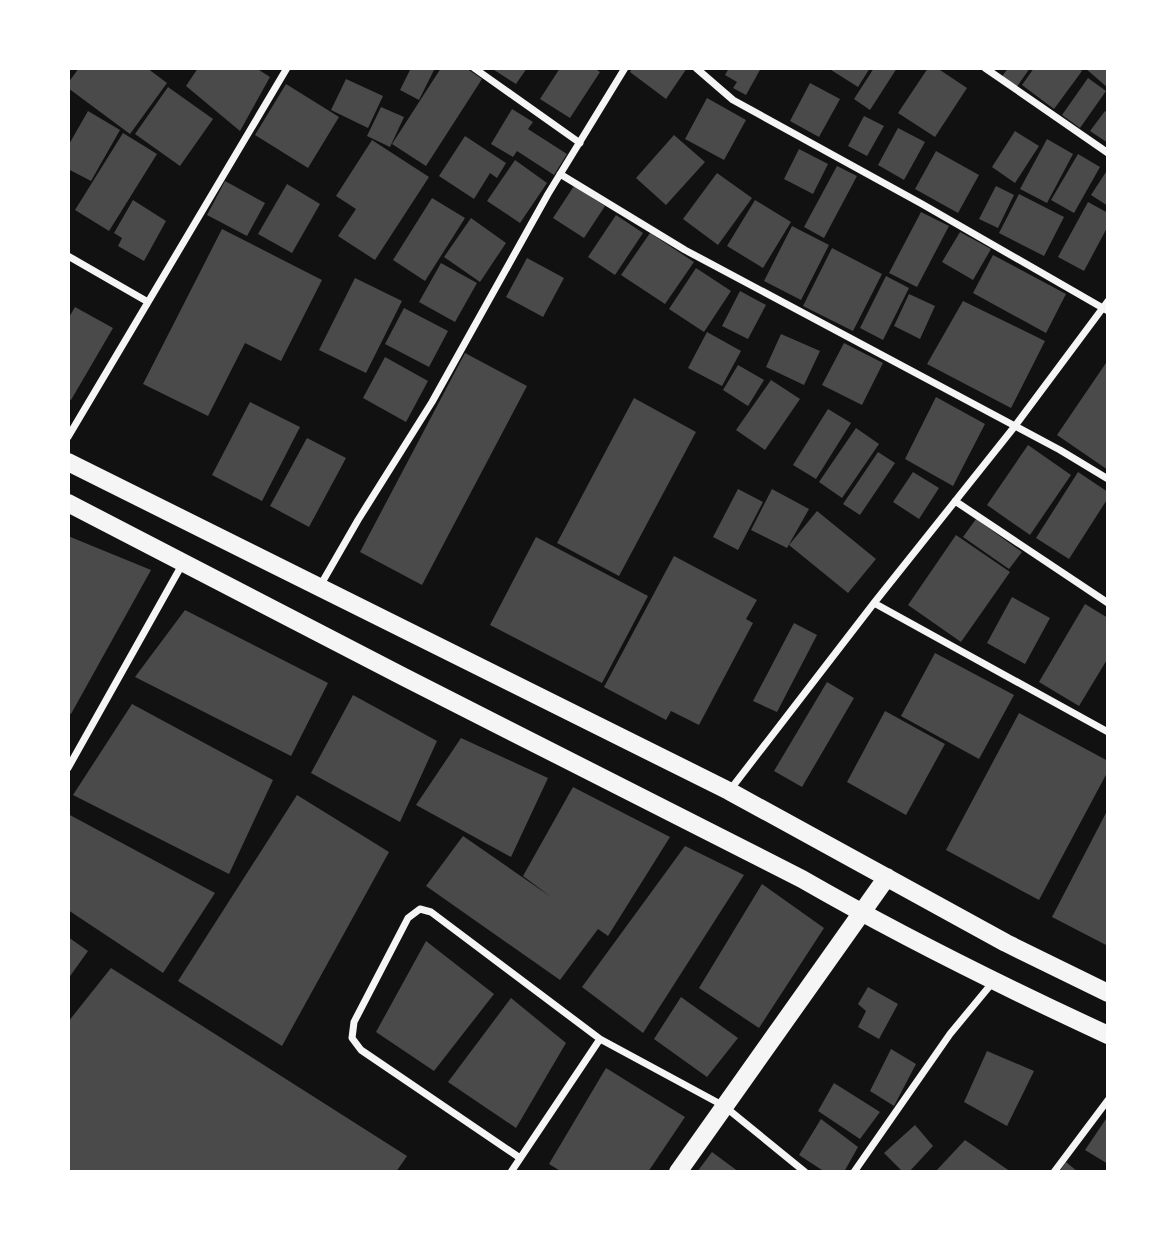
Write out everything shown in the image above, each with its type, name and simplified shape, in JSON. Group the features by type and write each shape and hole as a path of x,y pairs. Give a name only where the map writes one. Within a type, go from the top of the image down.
{"main road":[{"path":"68,462 729,791 1006,943 1108,993"},
{"path":"68,503 802,879 993,982 1108,1035"},
{"path":"678,1172 887,877"}],"street":[{"path":"68,438 287,68"},
{"path":"474,68 580,143"},
{"path":"320,587 358,520 432,402 560,174 625,68"},
{"path":"697,68 733,100 1106,306 729,791"},
{"path":"985,68 1108,153"},
{"path":"560,174 685,250 1060,450 1108,479"},
{"path":"68,256 148,302"},
{"path":"955,501 1108,603"},
{"path":"68,768 183,562"},
{"path":"874,603 1108,732"},
{"path":"520,1158 360,1050 352,1038 354,1022 408,918 420,909 431,912 600,1039 724,1106 805,1172"},
{"path":"854,1172 950,1034 993,982"},
{"path":"511,1172 600,1039"},
{"path":"1054,1172 1108,1100"}],"building":[{"path":"79,68 147,68 167,83 130,134 68,88 68,83"},
{"path":"198,68 256,68 270,77 240,131 186,86"},
{"path":"411,68 435,68 419,100 400,90"},
{"path":"441,68 466,68 482,79 426,166 392,144"},
{"path":"491,68 527,68 516,84"},
{"path":"560,68 594,68 600,72 570,118 540,99"},
{"path":"632,68 687,68 666,99 630,72"},
{"path":"729,68 761,68 746,95 733,88 737,82 725,75"},
{"path":"828,68 870,68 858,87"},
{"path":"874,68 897,68 870,110 854,99"},
{"path":"928,68 937,68 967,88 935,137 898,113"},
{"path":"1008,68 1030,68 1016,88 1001,78"},
{"path":"1034,68 1079,68 1082,71 1054,109 1022,85"},
{"path":"1085,68 1108,68 1108,88"},
{"path":"1088,78 1106,91 1080,128 1062,115"},
{"path":"346,79 383,96 368,128 331,110"},
{"path":"810,83 840,99 819,137 790,121"},
{"path":"286,84 339,117 308,168 255,135"},
{"path":"168,87 213,119 180,166 135,134"},
{"path":"707,98 746,120 724,160 685,139"},
{"path":"381,107 404,117 390,147 367,136"},
{"path":"512,109 533,122 528,129 567,154 554,175 517,151 513,157 491,144"},
{"path":"88,111 120,130 91,181 68,169 68,146"},
{"path":"1105,111 1108,113 1108,143 1090,131"},
{"path":"864,116 884,126 867,156 848,146"},
{"path":"898,128 925,142 904,180 878,165"},
{"path":"1015,131 1039,146 1015,183 992,167"},
{"path":"123,133 157,154 109,231 75,210"},
{"path":"674,135 705,162 666,205 636,178"},
{"path":"465,136 506,163 497,178 490,173 474,199 439,176"},
{"path":"1047,139 1073,154 1047,203 1020,189"},
{"path":"372,140 429,177 375,260 338,236 356,209 336,196"},
{"path":"799,149 828,164 813,194 784,179"},
{"path":"936,151 979,175 958,213 915,189"},
{"path":"1078,154 1100,167 1074,213 1051,200"},
{"path":"515,160 547,183 520,223 487,201"},
{"path":"837,166 857,176 824,238 804,227"},
{"path":"1106,172 1108,174 1108,206 1091,195"},
{"path":"717,173 752,198 718,245 683,219"},
{"path":"225,181 265,203 247,236 207,215"},
{"path":"287,184 320,204 292,253 258,234"},
{"path":"574,186 605,206 584,238 553,218"},
{"path":"996,186 1014,195 998,228 979,219"},
{"path":"1019,194 1064,217 1044,256 999,233"},
{"path":"432,198 465,218 425,281 393,260"},
{"path":"133,200 166,221 144,261 118,246 122,238 114,233"},
{"path":"755,200 791,222 763,268 727,246"},
{"path":"1088,202 1108,213 1108,226 1084,271 1058,257"},
{"path":"921,212 949,226 917,287 889,273"},
{"path":"616,215 643,233 615,275 588,257"},
{"path":"471,218 506,243 480,282 444,257"},
{"path":"792,226 829,245 801,300 764,281"},
{"path":"222,229 322,280 281,361 245,343 208,416 143,384"},
{"path":"960,232 991,249 973,280 942,262"},
{"path":"650,233 694,262 665,304 621,275"},
{"path":"832,248 882,274 853,331 803,306"},
{"path":"993,255 1066,294 1046,333 973,293"},
{"path":"527,258 564,278 543,317 506,297"},
{"path":"441,263 477,283 455,322 419,302"},
{"path":"696,268 731,291 704,332 669,309"},
{"path":"886,276 909,288 883,340 860,328"},
{"path":"355,278 402,301 366,373 319,350"},
{"path":"740,291 766,305 748,339 722,326"},
{"path":"909,294 935,306 920,339 894,326"},
{"path":"963,301 1045,341 1011,408 927,364"},
{"path":"75,307 113,328 71,400 68,398 68,319"},
{"path":"404,308 448,331 429,367 385,344"},
{"path":"707,332 741,351 722,386 688,368"},
{"path":"781,334 820,351 804,385 766,367"},
{"path":"844,343 883,363 862,405 822,385"},
{"path":"465,353 527,386 422,585 360,552"},
{"path":"385,357 428,381 406,422 363,398"},
{"path":"1108,360 1108,470 1057,435"},
{"path":"738,365 764,380 748,406 723,390"},
{"path":"771,380 800,399 765,450 736,430"},
{"path":"936,397 985,424 953,486 905,459"},
{"path":"634,398 696,432 619,576 557,543"},
{"path":"250,402 300,427 262,501 212,475"},
{"path":"828,409 851,423 816,479 793,465"},
{"path":"856,428 879,444 842,498 819,482"},
{"path":"307,438 346,458 309,527 270,506"},
{"path":"1028,445 1071,475 1030,535 987,505"},
{"path":"878,452 895,463 860,515 843,504"},
{"path":"913,472 939,488 919,519 893,502"},
{"path":"1078,472 1108,492 1108,498 1069,559 1036,538"},
{"path":"738,489 763,502 738,550 713,537"},
{"path":"772,489 809,509 787,548 751,530"},
{"path":"817,511 876,559 848,593 789,545"},
{"path":"976,519 1022,552 1009,569 963,537"},
{"path":"956,535 1010,572 961,642 908,605"},
{"path":"68,536 151,570 71,714 68,713"},
{"path":"536,537 648,596 602,683 490,625"},
{"path":"674,556 757,600 746,619 753,623 699,725 671,711 666,720 604,687"},
{"path":"1012,597 1050,618 1025,664 987,643"},
{"path":"1085,604 1108,618 1108,658 1079,706 1039,682"},
{"path":"185,610 328,683 291,756 135,677"},
{"path":"794,623 817,635 777,712 753,701"},
{"path":"935,653 1014,695 979,759 901,716"},
{"path":"827,682 854,698 802,787 774,771"},
{"path":"353,695 437,741 400,822 311,773"},
{"path":"132,704 273,780 229,874 73,795"},
{"path":"885,711 945,744 906,815 847,782"},
{"path":"1019,713 1108,761 1108,771 1039,900 946,850"},
{"path":"461,738 548,778 511,857 416,805"},
{"path":"573,787 670,837 608,936 598,929 560,980 426,886 463,836 551,897 523,876"},
{"path":"297,795 389,852 282,1046 178,981"},
{"path":"1108,809 1108,946 1052,917"},
{"path":"68,814 215,893 163,973 68,910"},
{"path":"685,846 744,875 643,1033 582,987"},
{"path":"762,884 824,928 759,1028 699,988"},
{"path":"68,937 88,951 68,979"},
{"path":"426,941 494,994 434,1071 376,1032"},
{"path":"111,968 407,1156 396,1172 68,1172 68,1022"},
{"path":"868,987 898,1004 879,1039 858,1027 866,1011 858,1004"},
{"path":"681,997 738,1038 707,1077 654,1039"},
{"path":"511,998 566,1043 516,1128 448,1082"},
{"path":"891,1049 916,1064 894,1106 870,1091"},
{"path":"987,1051 1034,1071 1007,1126 964,1102"},
{"path":"606,1068 685,1117 648,1172 562,1172 549,1164"},
{"path":"834,1083 880,1112 860,1139 818,1111"},
{"path":"1108,1116 1108,1164 1085,1150"},
{"path":"821,1119 858,1147 844,1172 825,1172 799,1155"},
{"path":"915,1125 933,1146 909,1172 903,1172 884,1153"},
{"path":"965,1140 1011,1172 935,1172"},
{"path":"712,1152 739,1172 697,1172"},
{"path":"1066,1162 1078,1172 1059,1172"}]}
